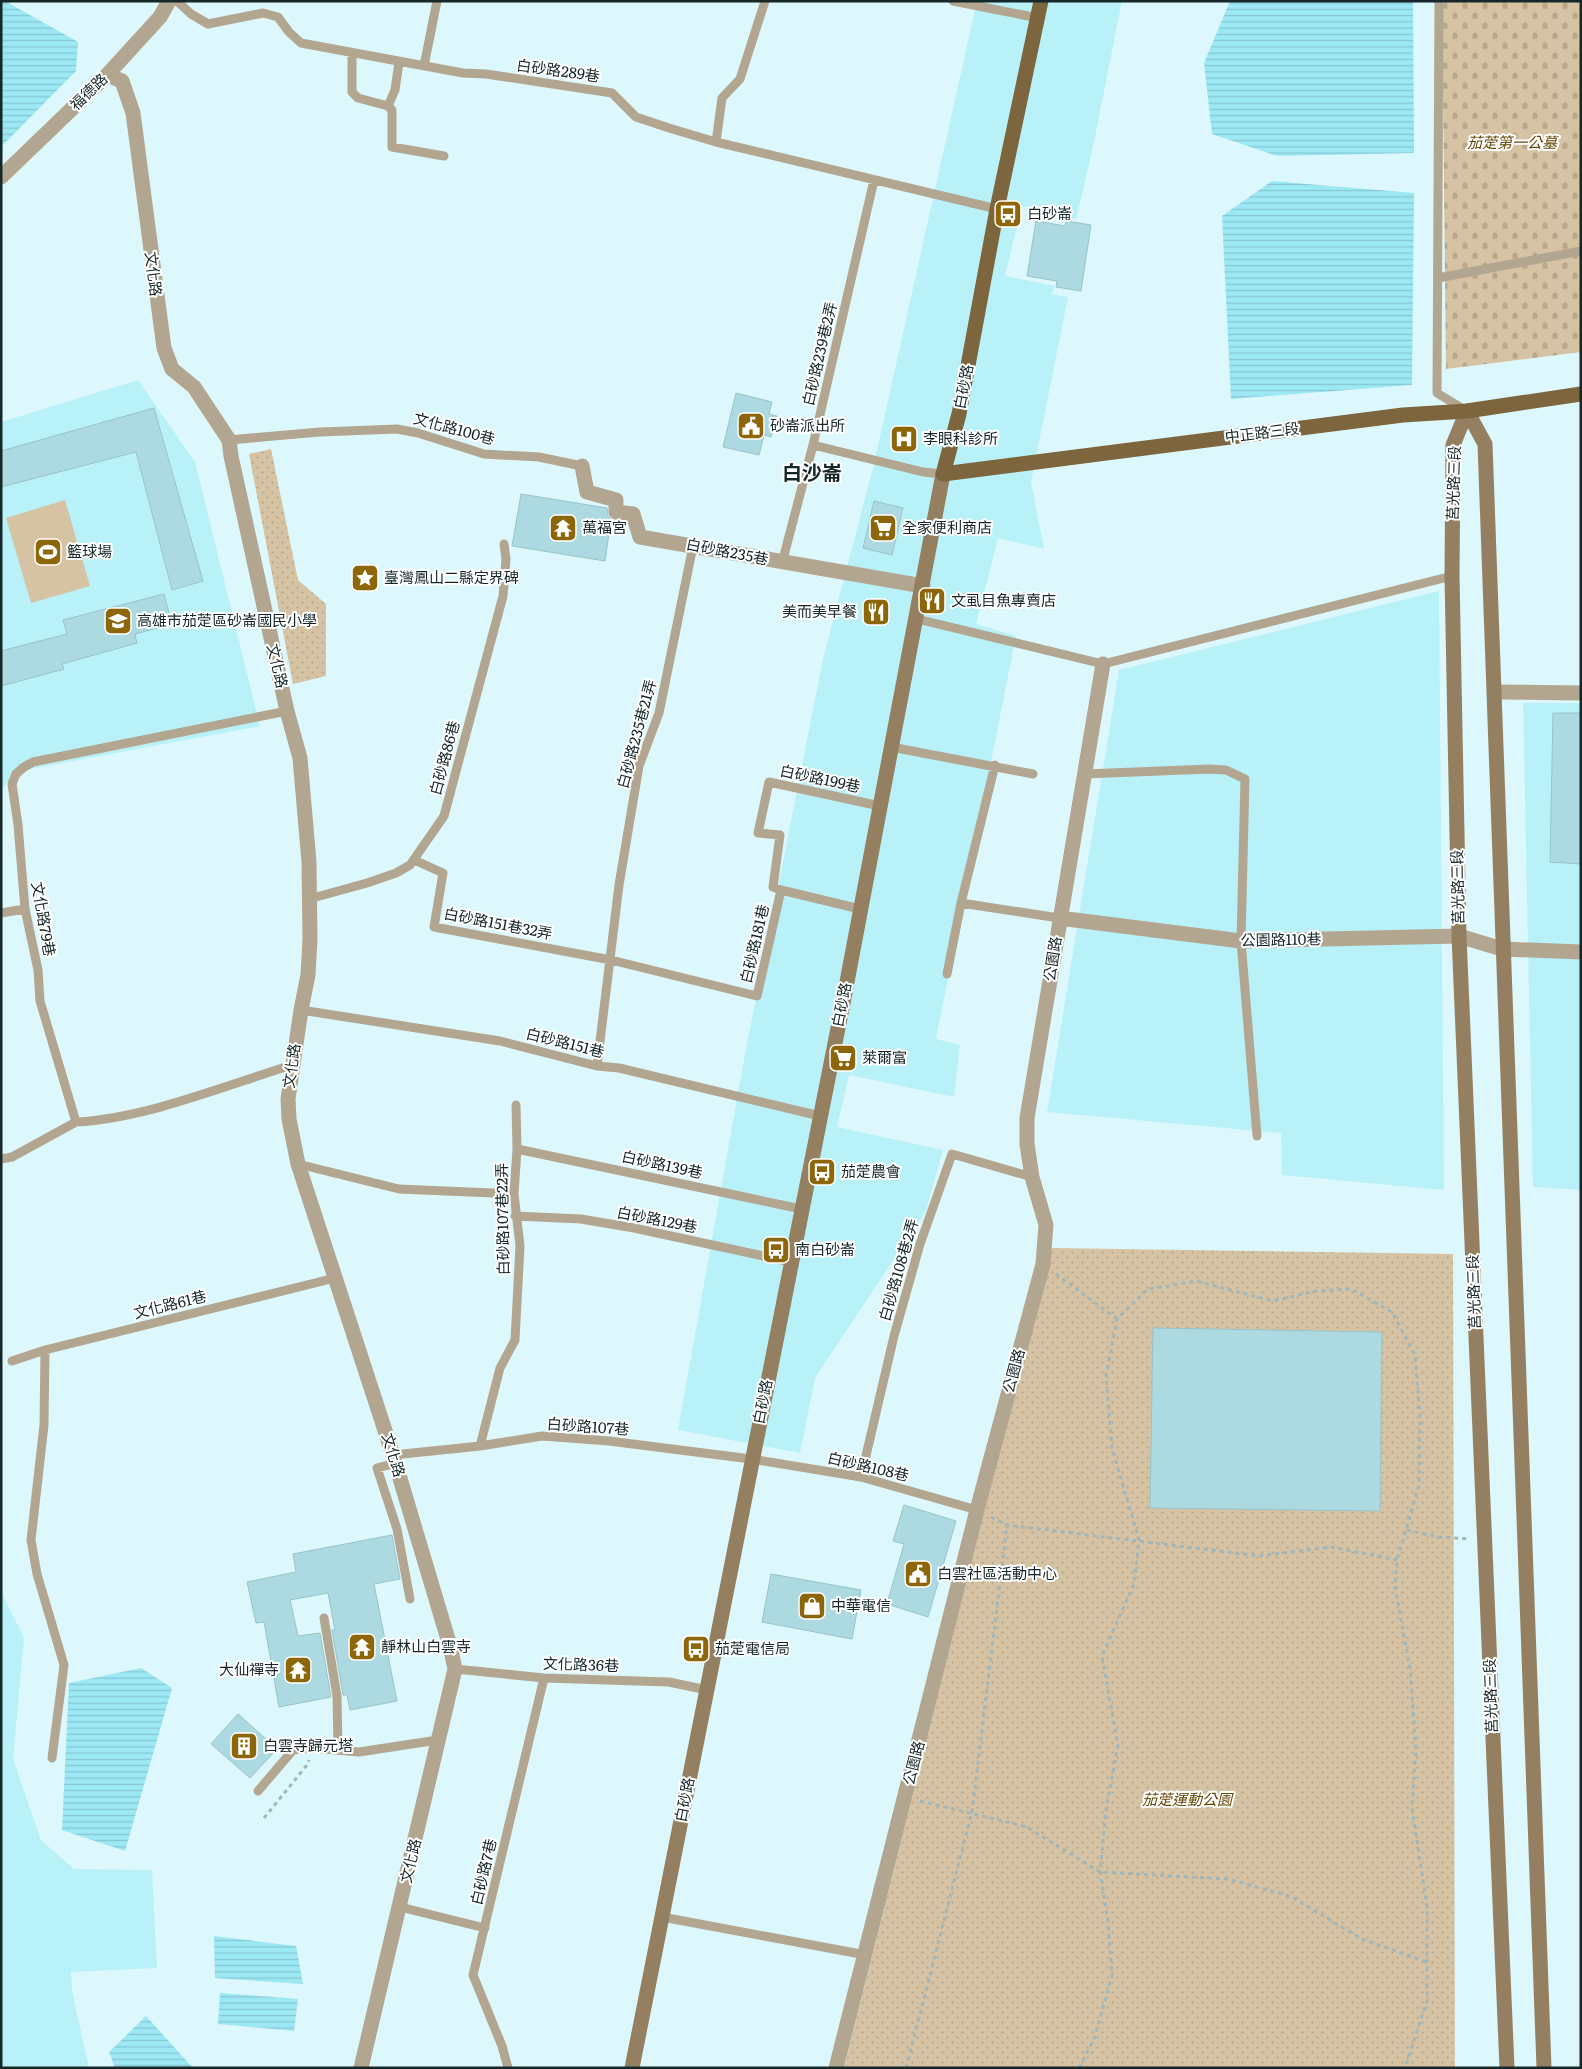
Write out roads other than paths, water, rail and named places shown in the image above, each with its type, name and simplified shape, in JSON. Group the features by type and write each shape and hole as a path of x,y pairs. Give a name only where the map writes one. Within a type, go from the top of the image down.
{"main road":[{"name":"白砂路","path":"943,474 959,414 997,209 1041,1"},
{"name":"中正路三段","path":"943,474 1403,414 1467,411 1581,394"}],"street":[{"name":"福德路","path":"1,177 107,75 160,18 169,1"},
{"name":"文化路","path":"107,75 122,81 132,113 164,348 172,370 194,387 229,440 287,711 300,758 309,862 310,939 308,975 300,1010 288,1099 288,1118 298,1164 395,1459 450,1646 454,1670 361,2068"},
{"name":"莒光路三段","path":"1467,411 1453,445 1452,576 1459,936 1507,2068"},
{"name":"莒光路三段","path":"1467,411 1486,444 1502,949 1544,2068"},
{"name":"白砂路235巷","path":"582,466 587,492 616,500 616,512 633,514 640,537 923,586"},
{"name":"白砂路","path":"632,2068 917,619 943,474"},
{"name":"公園路","path":"836,2068 977,1510 1043,1264 1046,1225 1032,1176 1027,1144 1027,1118 1103,664"},
{"path":"1495,692 1581,693"},
{"name":"公園路110巷","path":"1059,918 1241,941 1459,936 1502,949 1581,952"}],"lane":[{"name":"白砂路289巷","path":"176,1 191,14 208,24 263,13 278,18 301,43 463,73 486,74 612,92 636,117 716,142 997,209"},
{"path":"424,66 437,1"},
{"path":"716,142 722,98 740,79 765,1"},
{"path":"953,1 1038,18"},
{"path":"1439,1 1438,393 1467,411"},
{"path":"352,53 352,92 358,98 388,106 392,110 392,147 444,156"},
{"path":"388,106 395,90 400,62"},
{"name":"白砂路239巷2弄","path":"782,563 813,445 874,180"},
{"path":"1438,278 1581,251"},
{"name":"文化路100巷","path":"229,440 320,432 397,429 418,433 484,454 539,457 582,466"},
{"path":"813,445 923,472 943,474"},
{"name":"白砂路86巷","path":"309,899 396,873 414,860 444,816 502,596 506,559 504,544"},
{"name":"白砂路235巷21弄","path":"610,960 619,885 639,766 659,713 693,546"},
{"path":"917,619 1103,664 1452,576"},
{"name":"文化路79巷","path":"76,1122 40,1001 38,970 25,909 18,825 12,784 16,774 24,766 33,762 287,711"},
{"path":"891,747 995,765 1033,774"},
{"path":"947,974 961,903 995,765"},
{"path":"1085,774 1209,769 1226,770 1245,780 1241,941 1257,1136"},
{"name":"白砂路199巷","path":"781,890 773,888 780,835 758,833 769,782 880,806"},
{"name":"白砂路151巷32弄","path":"414,860 443,873 434,927 610,960 758,996"},
{"name":"白砂路181巷","path":"758,996 781,890 860,909"},
{"path":"961,903 1059,918"},
{"path":"1,913 25,909"},
{"path":"597,1066 610,960"},
{"name":"白砂路151巷","path":"300,1010 500,1041 597,1066 619,1068 820,1116"},
{"path":"1,1159 12,1157 76,1122 92,1121 148,1110 292,1065"},
{"name":"白砂路107巷22弄","path":"480,1446 500,1368 515,1340 520,1246 515,1216 514,1194 517,1149 516,1105"},
{"name":"白砂路139巷","path":"517,1149 801,1209"},
{"name":"白砂路108巷2弄","path":"861,1477 894,1336 917,1253 952,1154 1032,1176"},
{"path":"298,1164 399,1189 514,1194"},
{"name":"白砂路129巷","path":"515,1216 581,1220 634,1228 791,1262"},
{"name":"文化路61巷","path":"12,1361 45,1350 335,1278"},
{"path":"45,1350 44,1425 31,1540 37,1574 64,1665 52,1758"},
{"name":"白砂路107巷","path":"395,1459 542,1436 609,1440 752,1459"},
{"path":"395,1459 377,1468 397,1529 410,1599"},
{"name":"白砂路108巷","path":"752,1459 861,1477 977,1510"},
{"path":"324,1618 337,1696 338,1749"},
{"name":"文化路36巷","path":"454,1670 544,1678 669,1682 707,1690"},
{"name":"白砂路7巷","path":"508,2068 502,2046 473,1975 544,1678"},
{"path":"258,1791 293,1750 313,1748 359,1752 438,1740"},
{"path":"400,1907 485,1928"},
{"path":"662,1917 866,1955"}],"place":[{"name":"白砂崙","path":"1008,214"},
{"name":"砂崙派出所","path":"751,426"},
{"name":"李眼科診所","path":"904,439"},
{"name":"萬福宮","path":"563,528"},
{"name":"全家便利商店","path":"883,528"},
{"name":"籃球場","path":"48,552"},
{"name":"臺灣鳳山二縣定界碑","path":"365,578"},
{"name":"文虱目魚專賣店","path":"932,601"},
{"name":"美而美早餐","path":"876,612"},
{"name":"高雄市茄萣區砂崙國民小學","path":"118,621"},
{"name":"萊爾富","path":"843,1058"},
{"name":"茄萣農會","path":"822,1172"},
{"name":"南白砂崙","path":"776,1250"},
{"name":"白雲社區活動中心","path":"918,1574"},
{"name":"中華電信","path":"812,1606"},
{"name":"靜林山白雲寺","path":"362,1647"},
{"name":"茄萣電信局","path":"696,1649"},
{"name":"大仙禪寺","path":"298,1670"},
{"name":"白雲寺歸元塔","path":"244,1746"}],"district":[{"name":"白沙崙","path":"812,473"}],"park label":[{"name":"茄萣第一公墓","path":"1512,143"},
{"name":"茄萣運動公園","path":"1187,1800"}]}
